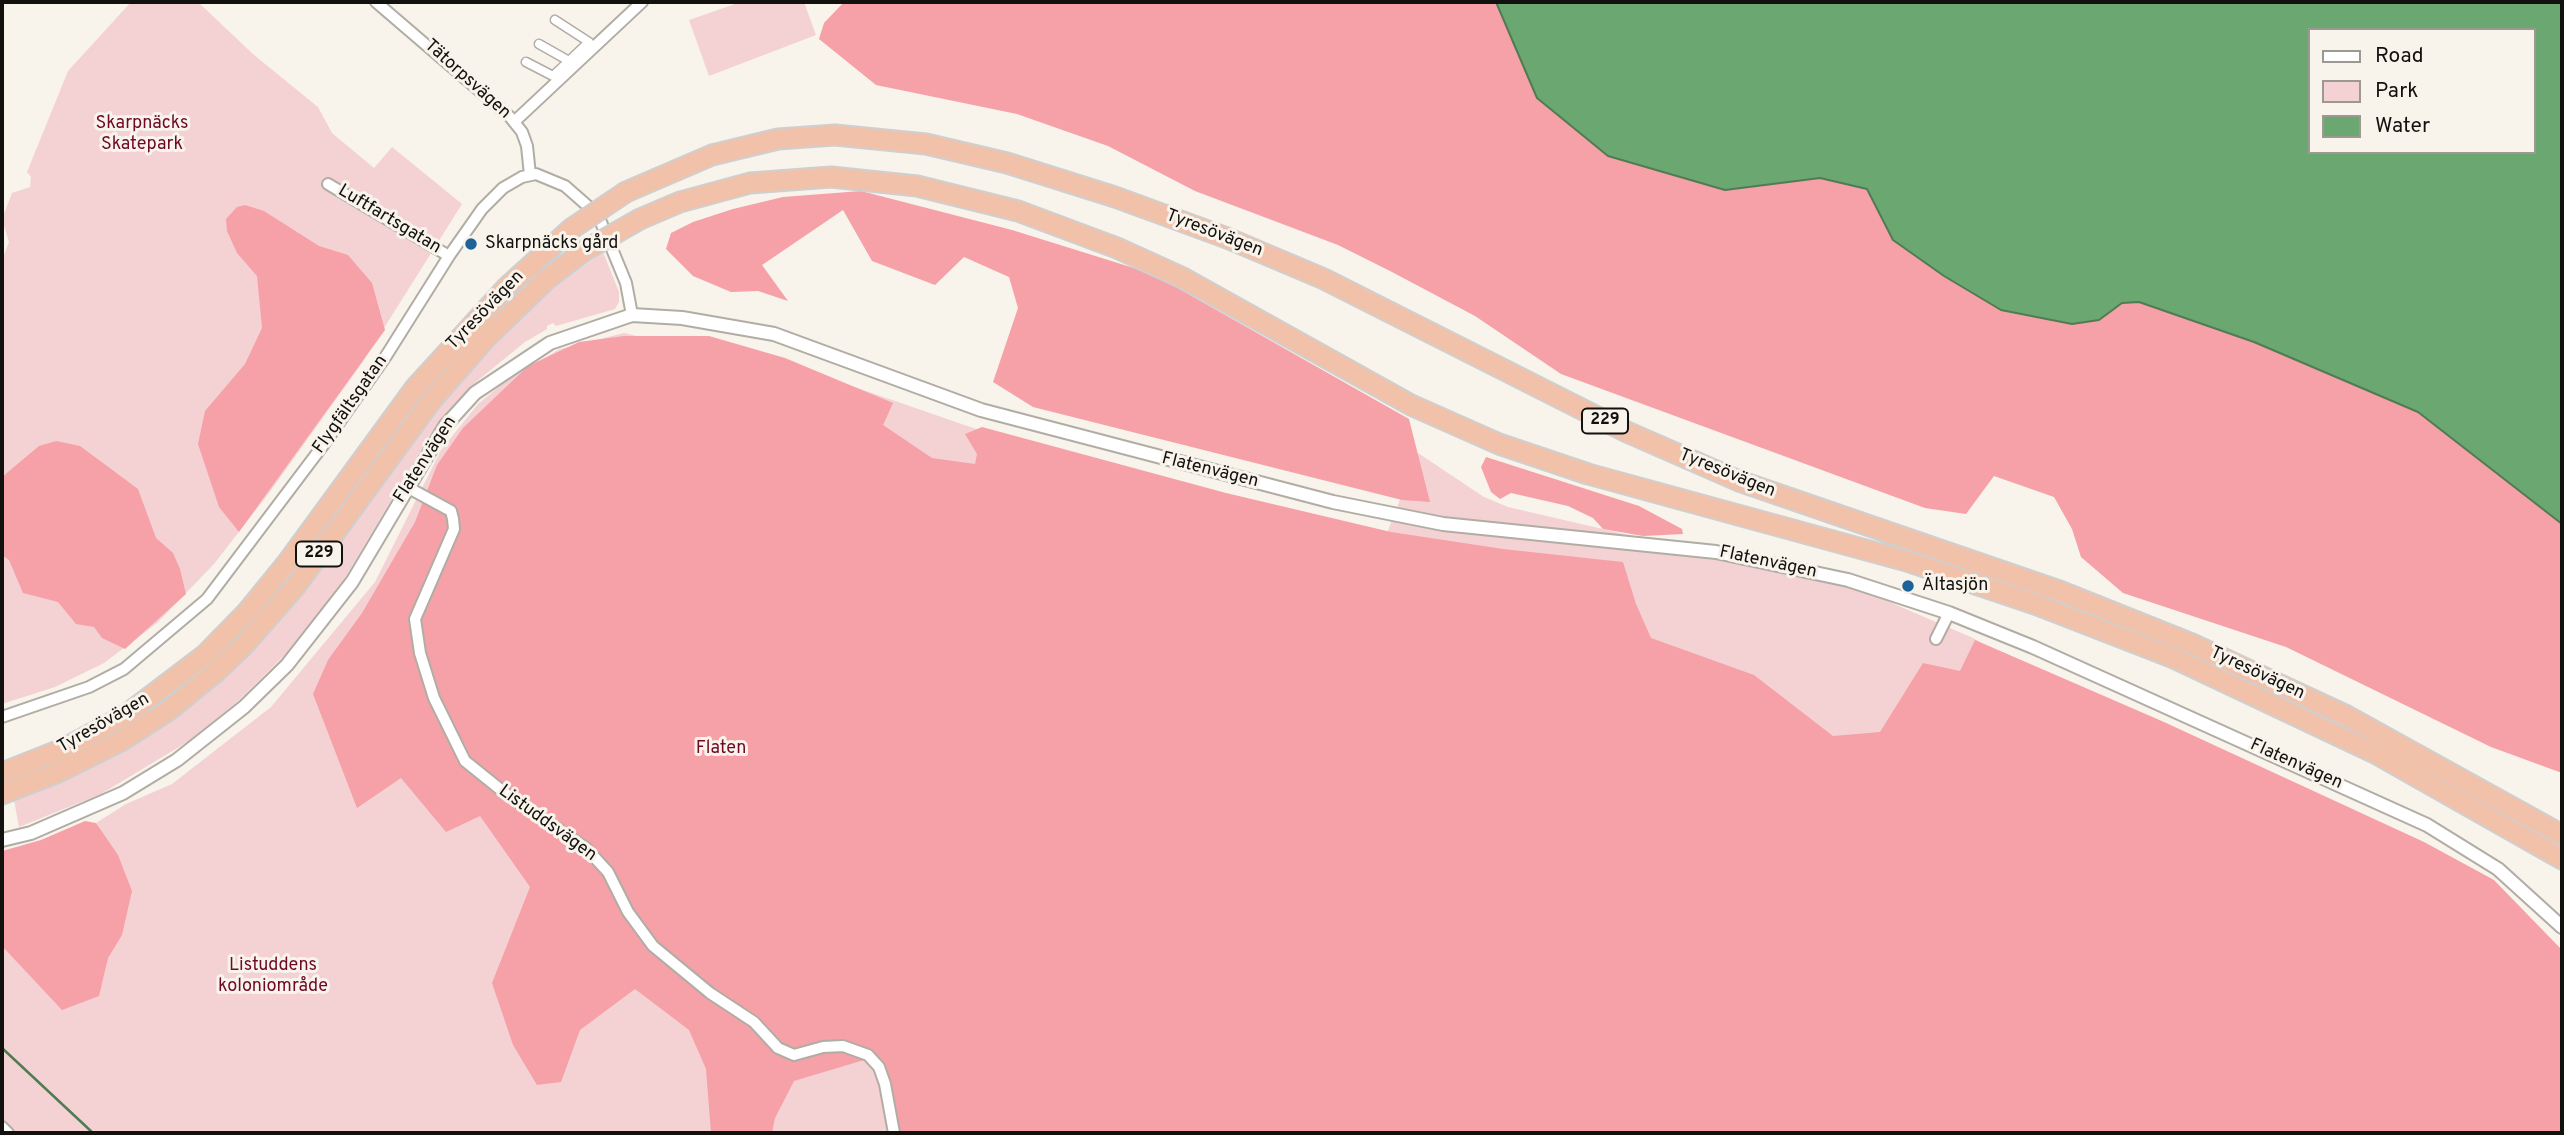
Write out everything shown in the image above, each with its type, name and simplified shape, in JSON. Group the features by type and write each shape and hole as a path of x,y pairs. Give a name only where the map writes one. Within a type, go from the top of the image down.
{"highway":[{"name":"Tyresövägen","path":"2,773 63,749 127,715 205,655 247,612 287,563 415,388 507,287 571,229 626,192 678,167 744,146 835,135 926,144 1081,186 1205,229 1324,279 1627,432 1739,481 2062,592 2203,649 2415,751 2562,835"},
{"name":"Tyresövägen","path":"2,794 59,772 121,741 169,710 217,671 245,644 295,586 431,401 517,306 584,251 640,219 680,202 750,183 831,177 917,186 1018,211 1117,248 1184,278 1402,400 1499,444 1588,474 1910,562 2035,604 2174,658 2375,753 2562,859"}],"street":[{"name":"Tätorpsvägen","path":"376,2 458,70 514,122 522,132 527,146 530,175"},
{"path":"514,122 642,2"},
{"path":"526,62 553,76 589,43 555,20"},
{"path":"539,44 569,61"},
{"path":"530,175 536,174 565,186 597,215 626,283 632,315"},
{"name":"Flygfältsgatan","path":"2,717 89,687 124,669 207,598 324,444 386,356 482,209 503,188 530,175"},
{"name":"Luftfartsgatan","path":"328,184 449,256"},
{"name":"Flatenvägen","path":"2,840 31,833 123,793 177,760 244,707 287,665 338,601 445,426 475,393 508,368 550,343 632,315 682,318 774,334 981,410 1333,502 1443,524 1716,552 1848,580 1949,613 2082,668 2427,825 2498,869 2562,927"},
{"name":"Listuddsvägen","path":"407,487 451,511 453,519 454,529 415,619 420,653 434,698 465,761 506,794 586,848 608,872 628,912 653,946 710,993 754,1022 778,1048 794,1055 823,1046 843,1046 868,1055 882,1075 894,1133"},
{"path":"1936,639 1949,613"},
{"path":"2,1127 8,1133"}],"green space":[{"name":"Skarpnäcks Skatepark","path":"131,2 198,2 254,55 318,107 332,133 374,168 392,147 462,204 362,363 269,493 214,564 157,623 104,663 55,687 2,704 2,260 9,242 2,219 12,193 30,187 31,177 27,172 68,71"},
{"path":"741,2 804,2 816,35 709,76 689,20"},
{"path":"844,2 1496,2 1537,98 1725,190 1820,178 1867,189 1893,240 1944,276 2001,310 2099,320 2122,303 2139,302 2254,342 2418,412 2562,524 2562,773 2491,747 2286,647 2123,593 2081,557 2072,529 2054,497 1994,476 1966,514 1925,508 1561,374 1475,316 1392,272 1338,245 1195,191 1108,146 1017,114 876,85 819,39 824,23"},
{"path":"861,191 1012,230 1153,274 1409,419 1430,502 1402,500 1033,407 993,382 1018,308 1009,277 964,257 935,285 872,261 843,210 762,265 788,301 758,291 731,292 693,276 666,249 671,233 693,222 733,209 783,197"},
{"path":"245,205 264,211 319,246 348,255 372,283 385,330 239,532 219,507 198,444 205,411 245,364 262,328 257,276 237,253 227,231 226,219 237,207"},
{"path":"603,252 619,292 619,302 615,309 556,326 553,323 547,326 547,329 525,342 476,382 430,435 343,581 291,649 237,702 189,741 101,794 19,827 14,800 117,755 170,721 223,678 259,643 318,572 426,422 471,370 541,297"},
{"name":"Flaten","path":"624,333 667,343 736,346 1005,439 1384,541 1418,453 1484,497 1508,507 1857,588 1973,638 2022,668 2562,1133 2,1133 2,863 101,832 96,823 126,804 172,784 271,707 375,582 441,450 478,404 507,380 560,349"},
{"name":"Flaten","path":"624,336 709,336 785,358 893,403 883,425 932,458 975,464 977,454 965,434 982,427 1226,493 1391,532 1503,549 1623,562 1636,604 1651,638 1754,675 1833,736 1880,732 1923,663 1960,671 1975,640 2164,722 2424,842 2494,880 2562,950 2562,1133 897,1133 874,1057 794,1081 775,1118 772,1133 711,1133 706,1069 689,1030 635,989 580,1030 561,1082 537,1085 513,1045 492,983 530,887 480,816 446,832 401,778 357,808 313,694 328,660 362,613 415,522 437,465 463,428 528,366 579,342"},
{"path":"56,441 80,446 138,489 156,538 173,553 180,569 186,594 125,649 102,638 94,627 76,624 58,602 23,593 9,560 2,555 2,477 39,446"},
{"path":"1486,457 1639,506 1682,529 1683,534 1643,536 1603,529 1593,518 1568,506 1511,493 1500,499 1491,492 1481,467"},
{"path":"85,821 96,823 118,855 132,891 122,935 108,958 99,996 62,1010 2,946 2,851 41,840"}],"water":[{"path":"1496,2 2562,2 2562,524 2418,412 2254,342 2139,302 2122,303 2099,320 2072,324 2001,310 1944,276 1893,240 1867,189 1820,178 1725,190 1608,156 1537,98"}],"waterway":[{"path":"2,1048 93,1133"}],"place":[{"name":"Skarpnäcks gård","path":"471,244"},
{"name":"Ältasjön","path":"1908,586"}],"park label":[{"name":"Listuddens koloniområde","path":"273,976"}]}
